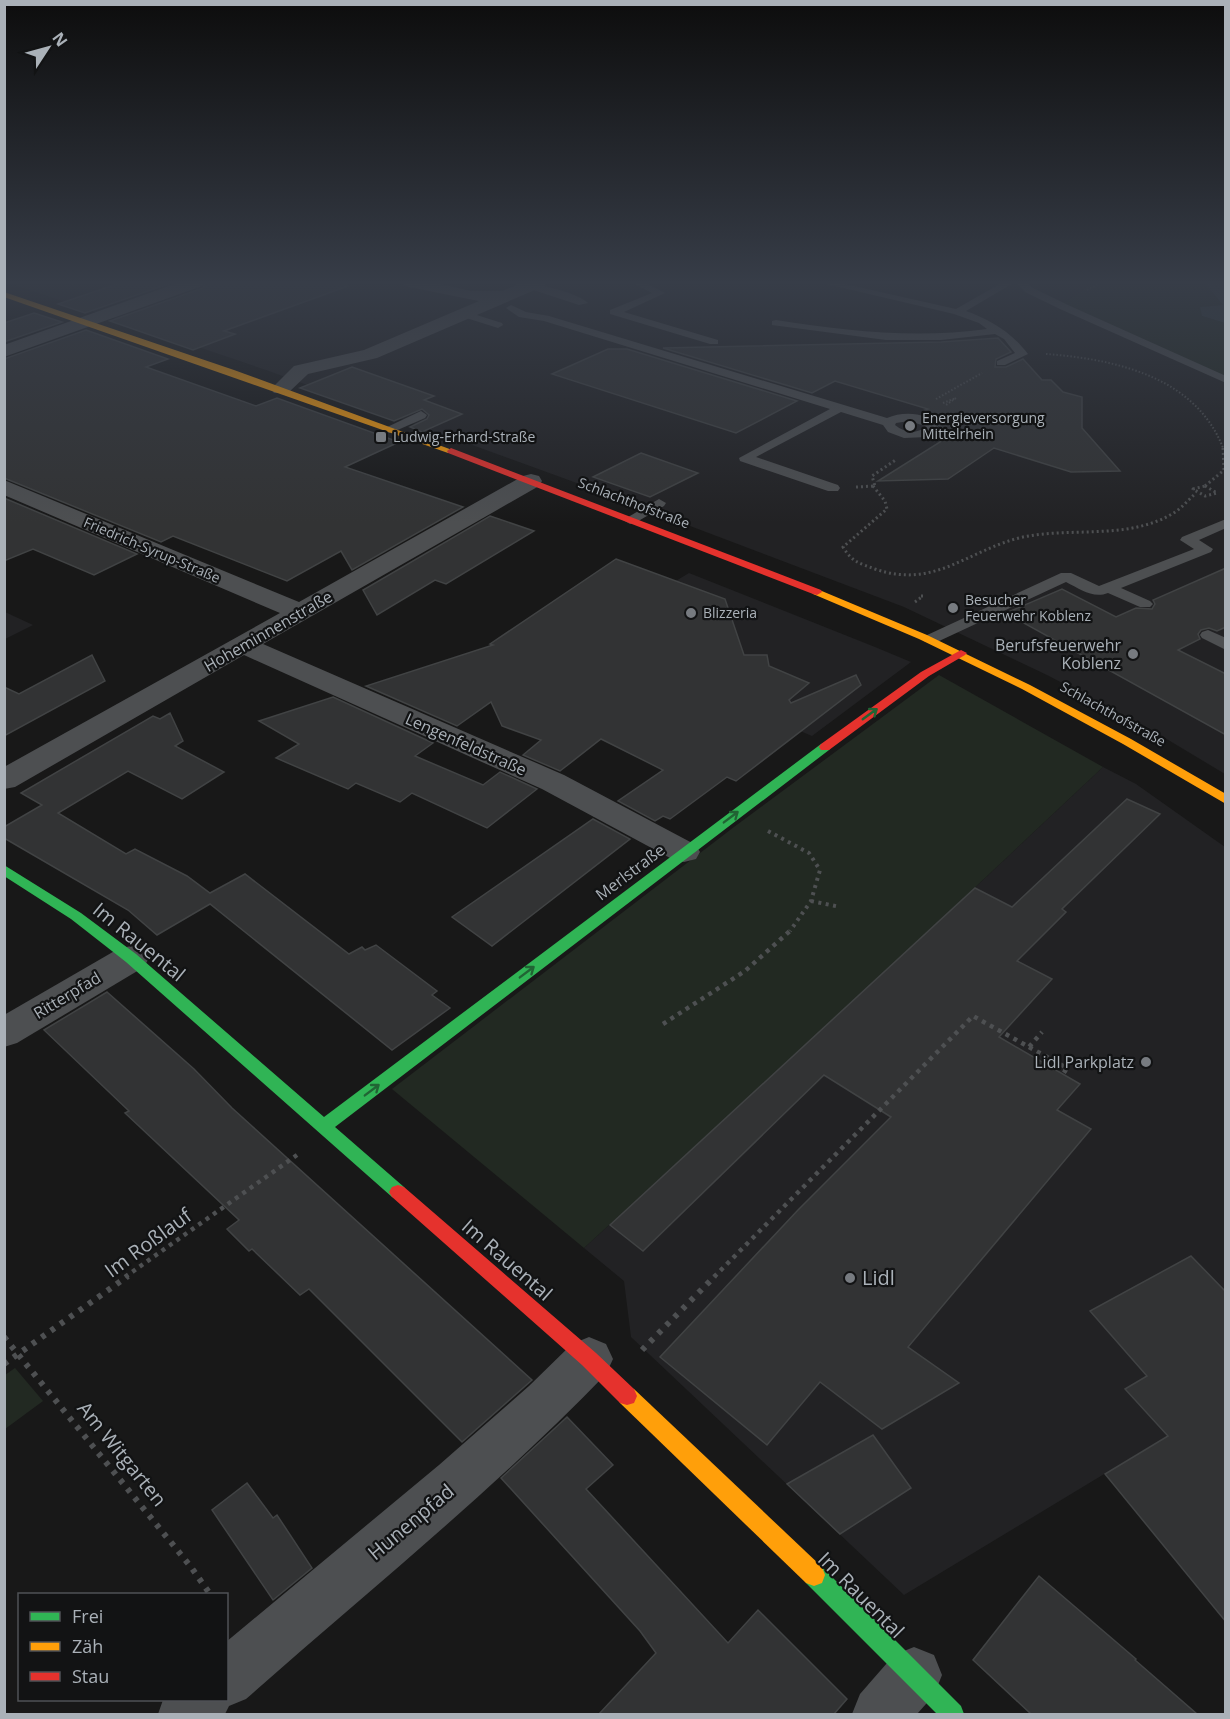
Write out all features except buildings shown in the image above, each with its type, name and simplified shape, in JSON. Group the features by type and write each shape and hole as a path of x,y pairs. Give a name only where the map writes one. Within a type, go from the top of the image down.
{"main road":[{"name":"Schlachthofstraße","path":"204,362 531,481 931,639 1087,717 1226,800"},
{"name":"Merlstraße","path":"325,1125 735,814 925,674 961,653"},
{"name":"Im Rauental","path":"4,869 76,916 131,958 325,1125 612,1357 830,1590 897,1695 953,1714"}],"street":[{"path":"281,389 302,370 335,362"},
{"name":"Hoheminnenstraße","path":"4,780 531,481"},
{"name":"Friedrich-Syrup-Straße","path":"4,487 300,612"},
{"name":"Lengenfeldstraße","path":"243,645 553,782 684,852"},
{"name":"Ritterpfad","path":"4,1033 131,958"},
{"name":"Hunenpfad","path":"228,1677 481,1462 560,1390 612,1357"},
{"path":"186,1714 202,1701"}],"lane":[{"path":"689,362 889,423 910,417 929,423 933,428 928,434 906,435 894,431 888,426 889,423"},
{"path":"1186,362 1226,380"},
{"path":"833,488 745,458 840,408"},
{"path":"389,429 421,415"},
{"path":"630,520 659,504"},
{"path":"931,639 969,617 1066,576 1098,592 1109,588 1206,549 1187,540 1226,523"},
{"path":"1109,588 1145,604"},
{"path":"1208,635 1226,645"}],"path":[{"path":"1102,362 1153,376 1192,401 1215,427 1224,449 1224,470 1205,486"},
{"path":"910,417 912,413 1000,363"},
{"path":"873,486 885,501 887,509 843,547 850,560 885,572 915,576 940,570 1017,539 1048,531 1104,531 1143,526 1173,513 1196,493"},
{"path":"1205,486 1215,489 1216,494 1206,495 1196,493 1193,489 1195,487 1205,486"},
{"path":"663,1024 733,980 786,935 811,902 820,870 809,853 735,814"},
{"path":"811,902 840,907"},
{"path":"612,1357 647,1346 973,1016 1067,1068 1063,1074"},
{"path":"1029,1047 1042,1032"},
{"name":"Im Roßlauf","path":"4,1364 301,1152"},
{"name":"Am Witgarten","path":"4,1337 191,1567 209,1593"}],"shaded area":[{"path":"243,362 1184,362 1225,381 1225,774 1150,729 1049,676 904,607 574,482"},
{"path":"1183,362 1225,362 1225,381"},
{"path":"689,573 911,662 812,736 580,639"},
{"path":"5,612 33,625 5,639"},
{"path":"939,675 1103,767 902,956 584,1248 392,1089 734,827"},
{"path":"1103,767 1136,784 1225,847 1225,1401 904,1595 631,1337 624,1281 584,1248 902,956"},
{"path":"15,1368 43,1401 5,1429 5,1375"}],"traffic: fast":[{"path":"325,1125 825,747"},
{"path":"4,869 76,916 131,958 398,1192"},
{"path":"814,1575 953,1714"}],"traffic: slow":[{"path":"203,362 451,451"},
{"path":"817,592 923,637 1026,687 1127,741 1226,800"},
{"path":"627,1396 814,1575"}],"traffic: jam":[{"path":"451,451 817,592"},
{"path":"825,747 925,674 961,653"},
{"path":"398,1192 589,1359 627,1396"}],"place":[{"name":"Energieversorgung Mittelrhein","path":"910,426"},
{"name":"Ludwig-Erhard-Straße","path":"381,437"},
{"name":"Besucher Feuerwehr Koblenz","path":"953,608"},
{"name":"Blizzeria","path":"691,613"},
{"name":"Berufsfeuerwehr Koblenz","path":"1133,654"},
{"name":"Lidl Parkplatz","path":"1146,1062"},
{"name":"Lidl","path":"850,1278"}]}
